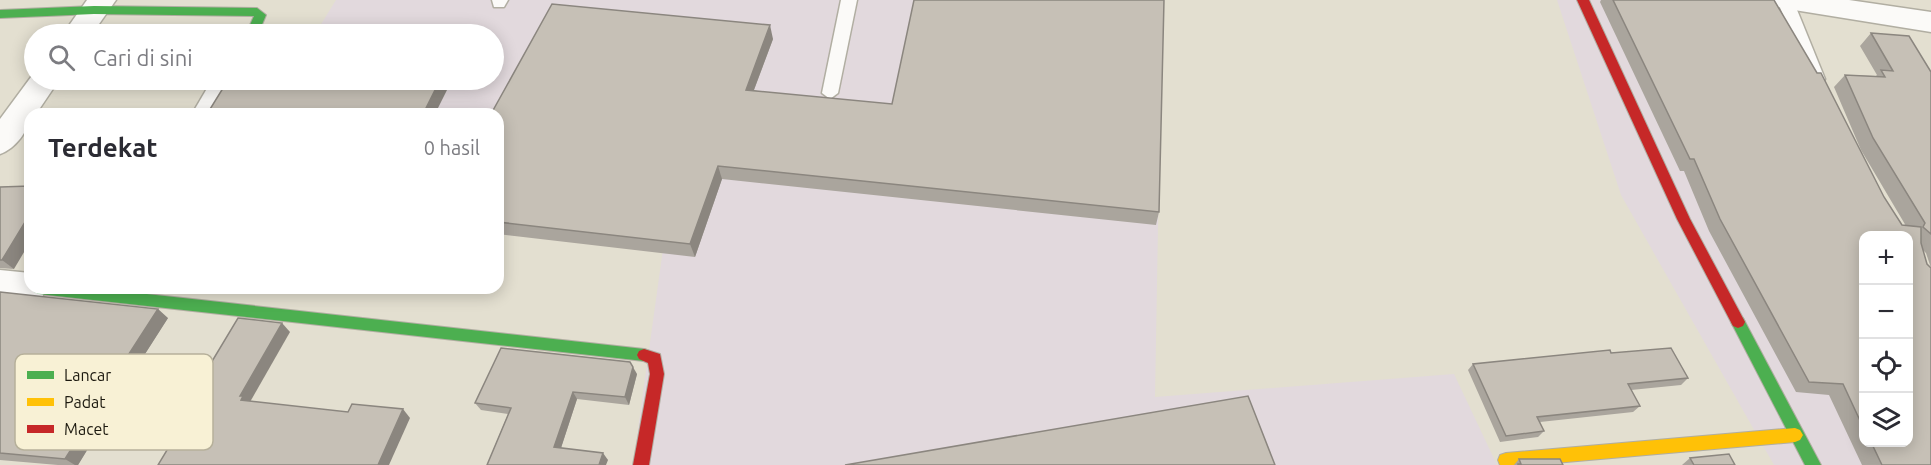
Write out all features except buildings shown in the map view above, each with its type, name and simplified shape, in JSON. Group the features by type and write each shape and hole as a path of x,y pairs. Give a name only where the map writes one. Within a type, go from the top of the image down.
{"street":[{"path":"1583,0 1684,219 1795,435 1813,465"},
{"path":"1787,0 1931,22"},
{"path":"84,24 98,5"},
{"path":"0,14 98,5 257,12 260,15 257,24"},
{"path":"25,108 38,90"},
{"path":"211,108 221,90"},
{"path":"0,142 24,109"},
{"path":"0,284 24,286"},
{"path":"124,294 637,352 654,359 657,374 641,465"},
{"path":"1506,460 1795,435"}],"lane":[{"path":"830,93 849,0"},
{"path":"1787,0 1824,95"}],"shaded area":[{"path":"336,0 1162,0 1155,397 1454,374 1497,465 633,465 663,249 504,119 504,108 270,108 282,90 504,90 504,24 321,24"},
{"path":"1557,0 1764,0 1862,231 1859,231 1859,447 1913,447 1931,465 1774,465 1621,195"}],"traffic: fast":[{"path":"0,14 94,10 257,12 260,15 256,24"},
{"path":"93,294 644,355"},
{"path":"1738,322 1813,465"}],"traffic: slow":[{"path":"1506,460 1795,435"}],"traffic: jam":[{"path":"1583,0 1684,219 1738,322"},
{"path":"641,465 657,374 655,359 644,355"}]}
